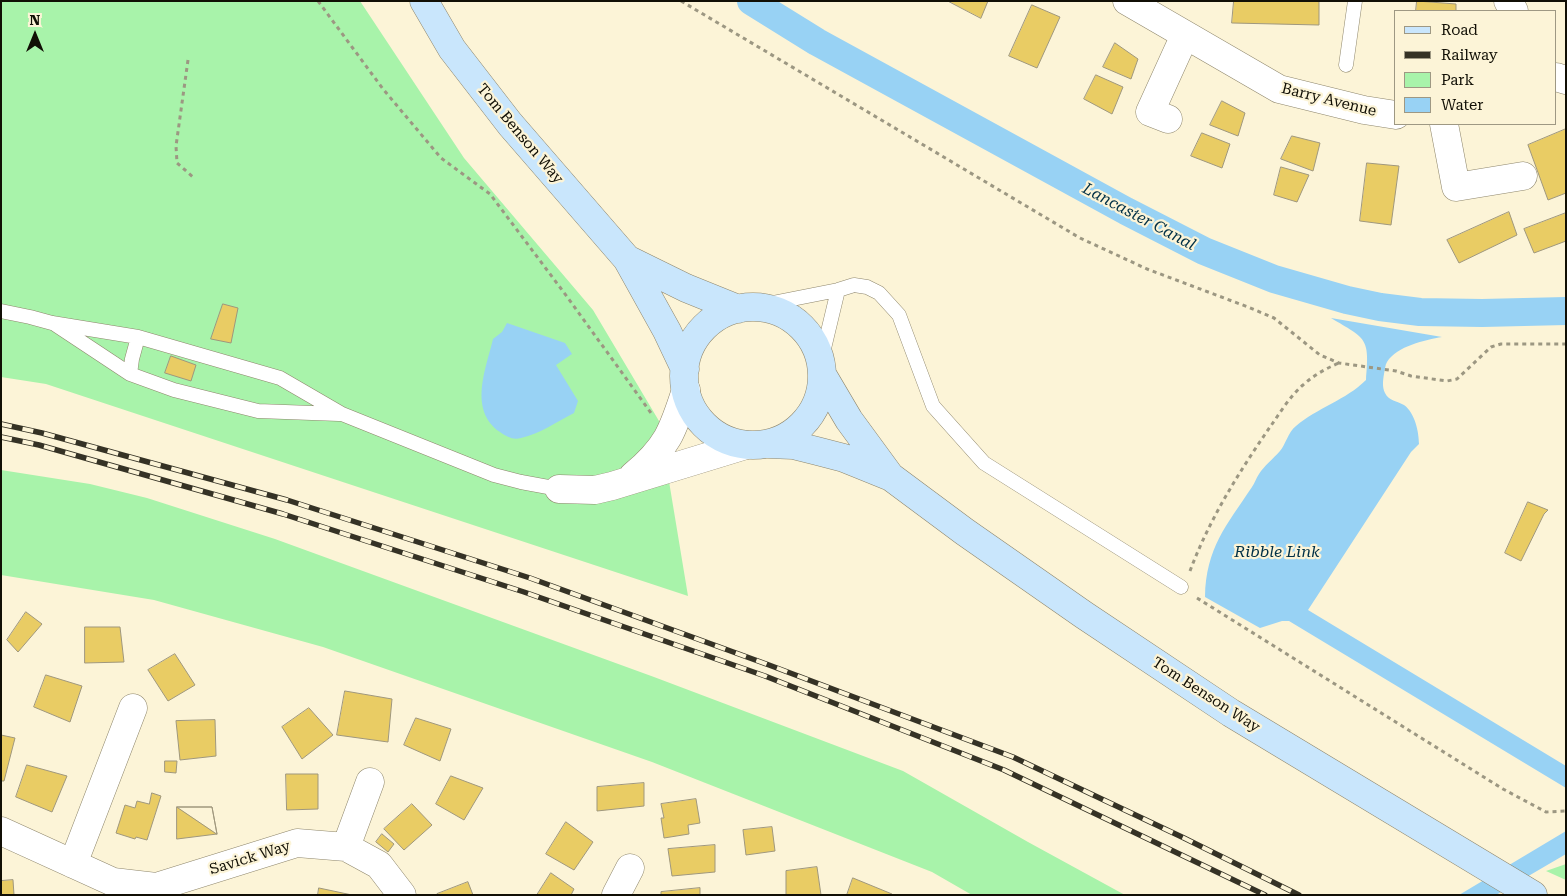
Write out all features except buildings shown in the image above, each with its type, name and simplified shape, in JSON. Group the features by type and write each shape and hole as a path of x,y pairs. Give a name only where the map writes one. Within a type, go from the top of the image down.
{"main road":[{"name":"Tom Benson Way","path":"424,1 452,48 510,124 627,259 667,331 685,379"},
{"name":"Tom Benson Way","path":"627,259 686,288 745,308"},
{"path":"745,308 775,310 796,322 812,339 822,369 819,399 807,420 790,435 757,444 725,439 707,428 693,410 685,379 690,348 702,330 718,317 745,308"},
{"name":"Tom Benson Way","path":"822,369 849,420 891,477"},
{"name":"Tom Benson Way","path":"757,444 793,445 844,458 891,477 965,532 1084,615 1223,707 1533,895"}],"street":[{"name":"Barry Avenue","path":"1127,1 1279,89 1364,110 1394,115"},
{"path":"1168,119 1150,112 1185,36"},
{"path":"1443,125 1456,187 1523,176"},
{"path":"628,480 657,454 668,438 676,420 685,379"},
{"path":"559,489 595,490 757,444"},
{"path":"73,864 132,708"},
{"path":"346,847 370,782"},
{"name":"Savick Way","path":"1,831 113,882 156,891 297,843 346,847 379,865 402,895"},
{"path":"616,895 630,868"}],"lane":[{"path":"1346,65 1355,1"},
{"path":"745,308 838,290 854,285 867,286 879,293 900,315 933,406 984,463 1181,587"},
{"path":"822,369 838,290"},
{"path":"1,311 52,323 138,337 280,378 342,414 494,475 559,489"},
{"path":"52,323 130,374 174,390 258,411 342,414"},
{"path":"130,374 138,337"}],"path":[{"path":"318,1 383,89 441,158 490,194 568,298 668,438"},
{"path":"681,1 1080,238 1147,269 1274,318 1320,355 1339,363 1447,381 1457,379 1491,347 1501,344 1566,344"},
{"path":"188,60 176,146 177,162 193,177"},
{"path":"1339,363 1321,371 1302,386 1280,412 1230,490 1199,547 1188,576 1181,587 1504,789 1546,812 1566,811"}],"green space":[{"path":"1,1 360,1 464,158 593,310 659,421 688,596 46,384 1,377"},
{"path":"1,470 90,484 147,498 275,539 654,677 903,771 1125,895 972,895 932,872 652,762 323,647 154,600 1,575"},
{"path":"1566,864 1566,880 1546,871"}],"water":[{"name":"Ribble Link","path":"1331,318 1442,337 1404,348 1392,356 1386,363 1383,381 1384,391 1393,401 1408,408 1414,418 1419,444 1411,452 1308,610 1566,766 1566,788 1289,621 1282,621 1260,628 1205,597 1206,580 1213,551 1226,526 1261,471 1280,451 1291,431 1296,426 1350,393 1366,380 1367,355 1363,341 1352,330"},
{"path":"507,323 565,343 572,354 556,365 578,401 574,413 542,430 518,439 505,435 490,423 484,412 482,401 484,376 493,339 502,332"},
{"path":"1566,831 1566,854 1496,895 1459,895"}],"waterway":[{"name":"Lancaster Canal","path":"751,1 817,42 1126,211 1204,251 1274,279 1347,300 1380,307 1420,312 1566,311"}],"railway":[{"path":"1,424 42,433 287,500 530,578 1013,757 1299,895"},
{"path":"1,437 39,445 283,514 524,592 765,676 1004,770 1265,895"}]}
